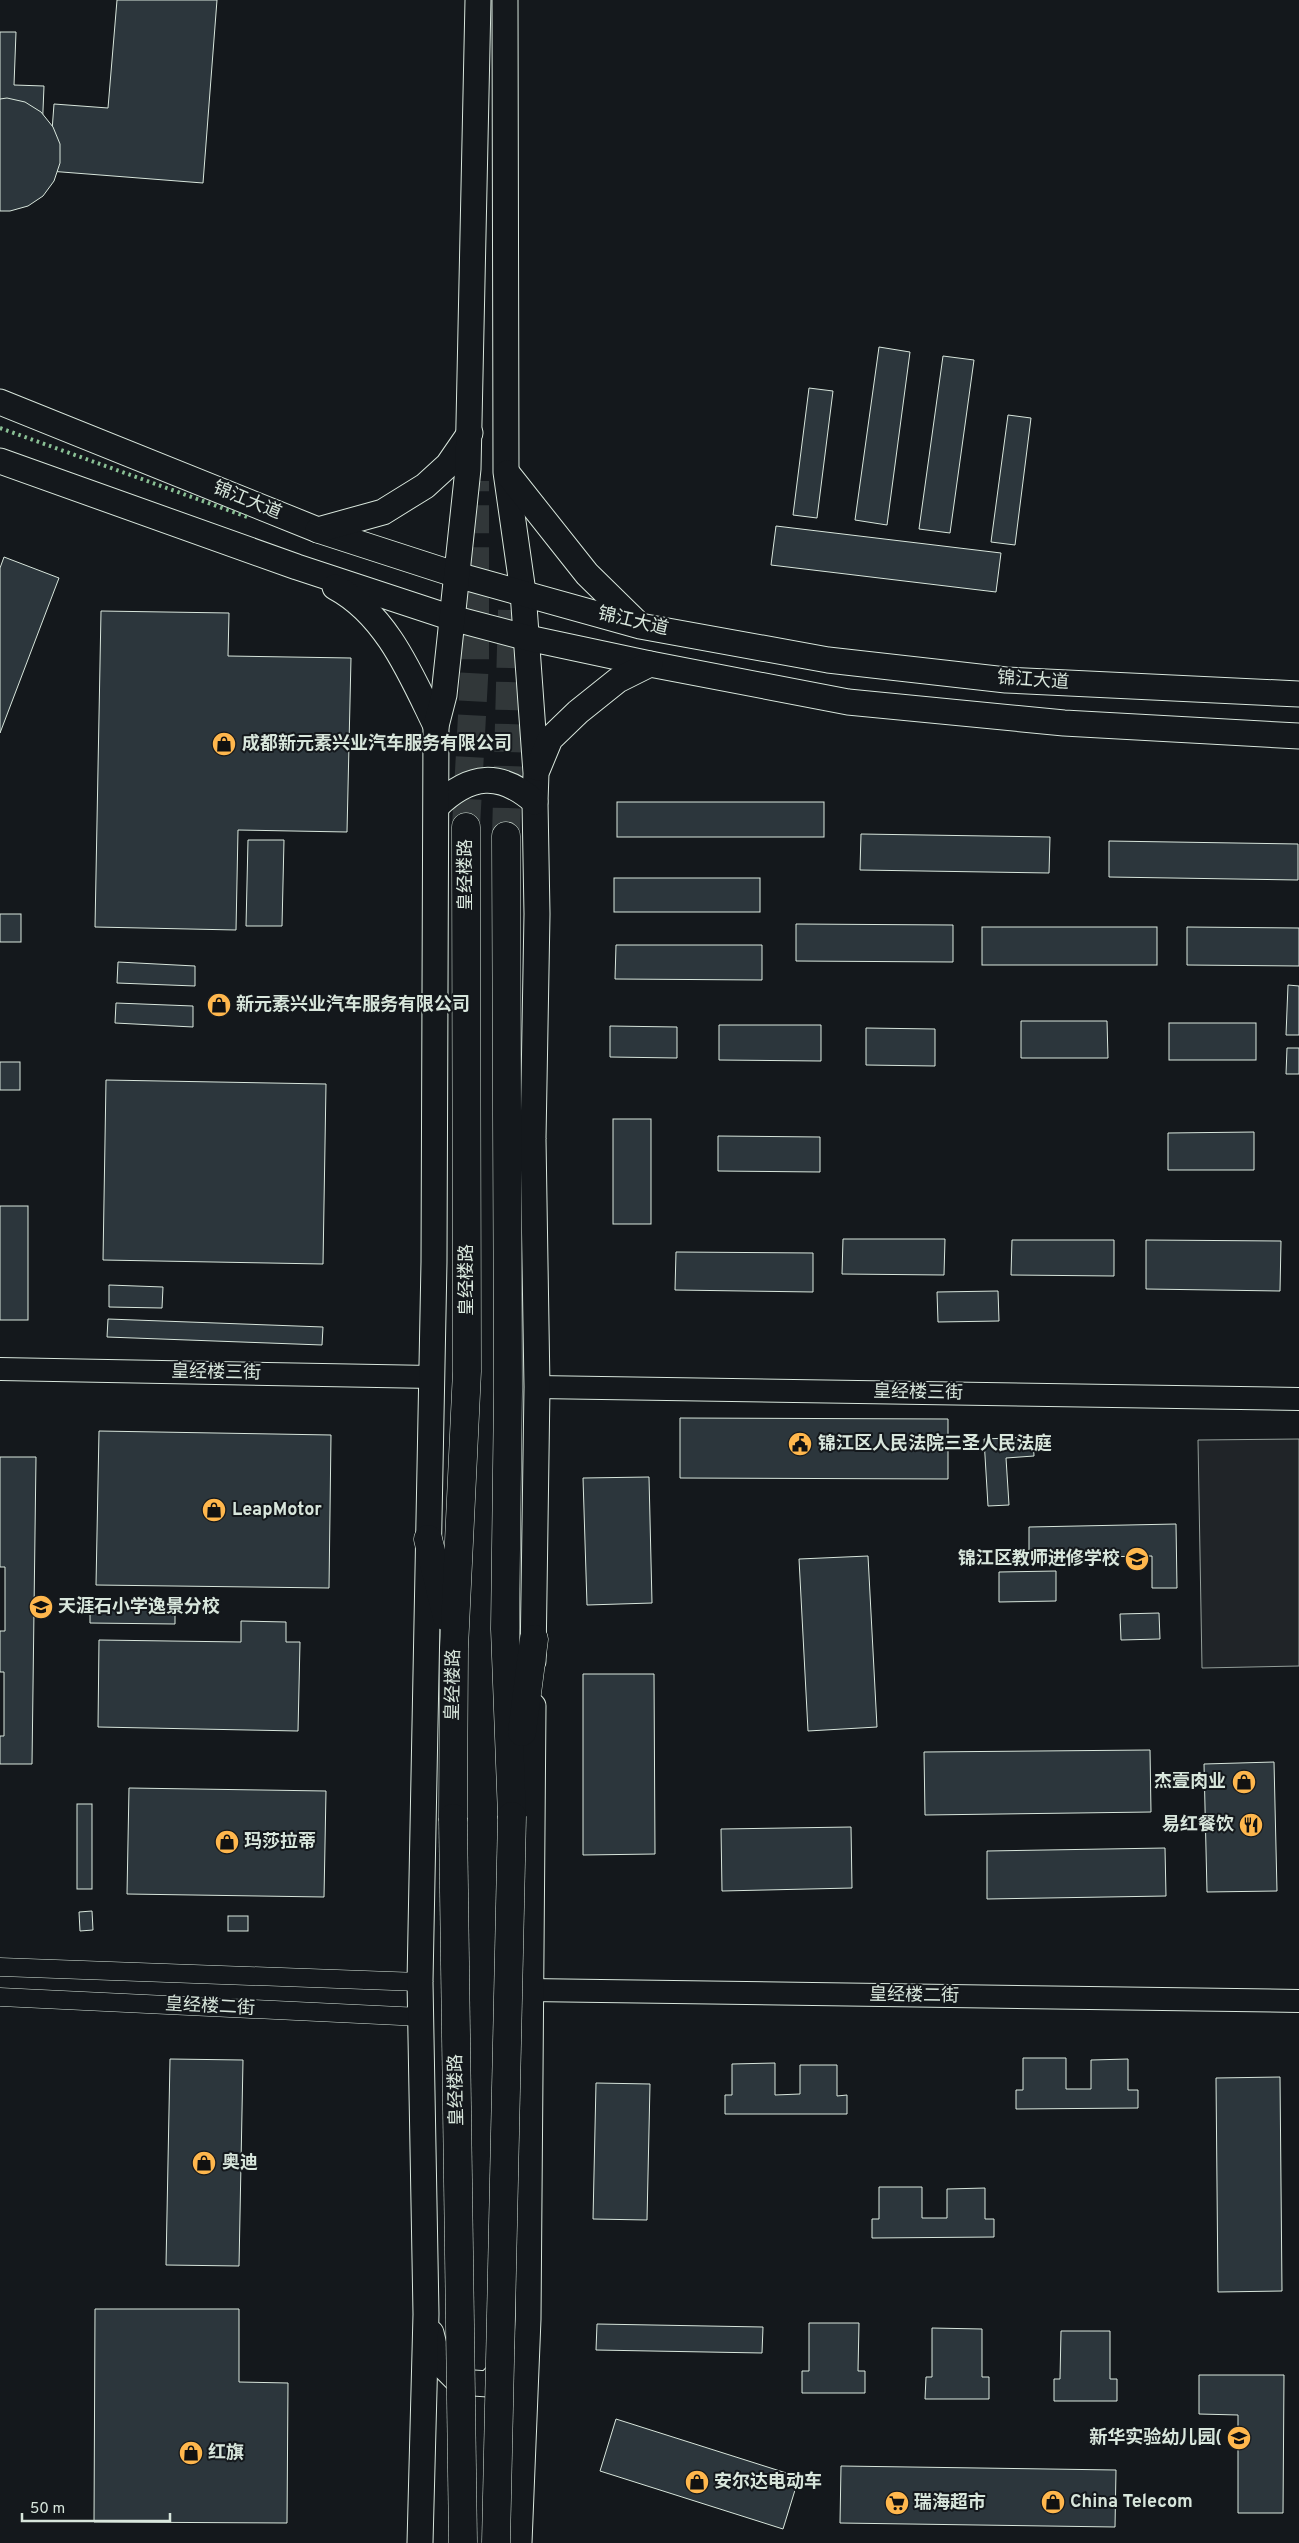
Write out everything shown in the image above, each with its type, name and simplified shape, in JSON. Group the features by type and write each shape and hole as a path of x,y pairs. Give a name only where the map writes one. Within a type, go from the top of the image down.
{"highway":[{"name":"皇经楼路","path":"463,2543 453,1818 454,1648 467,1371 466,827"},
{"path":"496,2543 512,1816 505,1629 508,1391 506,836"},
{"path":"428,1538 454,1648"},
{"path":"512,1816 534,1638"}],"main road":[{"path":"420,2543 426,2314 420,1982 432,1378 436,726 444,695 470,433 478,0"},
{"path":"505,0 506,472 528,638 536,773 537,914 533,1139 538,1386 529,1990 528,2319 519,2543"},
{"name":"锦江大道","path":"0,402 318,530 457,575 640,626 828,660 1006,680 1299,694"},
{"path":"318,530 383,512 425,486 448,465 470,433"},
{"path":"0,461 297,567 452,618 528,638 650,664 848,702 1064,722 1299,736"},
{"path":"506,472 587,574 640,626"},
{"path":"297,567 352,596 359,604 398,649 436,726"},
{"path":"536,773 550,740 578,712 618,680 650,664"},
{"path":"437,806 462,786 483,780 497,781 518,787 535,802"},
{"path":"426,2314 438,2361 459,2382 488,2384 513,2359 528,2319"}],"street":[{"name":"皇经楼三街","path":"0,1369 432,1378"},
{"name":"皇经楼三街","path":"538,1386 1299,1399"},
{"name":"皇经楼二街","path":"0,1967 420,1982"},
{"name":"皇经楼二街","path":"529,1990 1299,2001"},
{"name":"皇经楼二街","path":"0,1997 421,2017"}],"shaded area":[{"path":"1299,1439 1299,1666 1202,1668 1198,1440"}],"building":[{"path":"117,0 217,0 203,183 49,171 54,104 108,108"},
{"path":"0,32 16,32 14,85 44,86 40,183 0,182"},
{"path":"7,98 25,102 41,112 53,127 60,144 60,163 54,181 43,196 28,206 10,211 0,211 0,99"},
{"path":"879,347 910,352 887,525 855,520"},
{"path":"943,356 974,360 950,533 919,529"},
{"path":"809,388 833,391 817,518 793,515"},
{"path":"1008,415 1031,418 1015,545 991,542"},
{"path":"776,526 1001,553 996,592 771,565"},
{"path":"4,557 59,578 0,733 0,568"},
{"name":"成都新元素兴业汽车服务有限公司","path":"101,611 229,613 228,656 351,658 347,832 238,830 236,930 95,927"},
{"path":"617,802 824,802 824,837 617,837"},
{"path":"861,834 1050,837 1049,873 860,870"},
{"path":"248,840 284,840 282,926 246,926"},
{"path":"1109,841 1298,844 1298,880 1109,877"},
{"path":"614,878 760,878 760,912 614,912"},
{"path":"0,914 21,914 21,942 0,942"},
{"path":"796,924 953,925 953,962 796,961"},
{"path":"982,927 1157,927 1157,965 982,965"},
{"path":"1187,927 1299,928 1299,966 1187,965"},
{"path":"616,945 762,945 762,980 615,979"},
{"path":"118,962 195,966 195,986 117,983"},
{"path":"1288,985 1299,986 1299,1035 1286,1035"},
{"path":"116,1003 193,1006 193,1027 115,1023"},
{"path":"1021,1021 1107,1021 1108,1058 1021,1058"},
{"path":"1169,1023 1256,1023 1256,1060 1169,1060"},
{"path":"719,1025 821,1025 821,1061 719,1060"},
{"path":"610,1026 677,1027 677,1058 610,1057"},
{"path":"866,1028 935,1029 935,1066 866,1065"},
{"path":"1287,1048 1299,1048 1299,1074 1286,1074"},
{"path":"0,1062 20,1062 20,1090 0,1090"},
{"path":"106,1080 326,1084 323,1264 103,1260"},
{"path":"613,1119 651,1119 651,1224 613,1224"},
{"path":"1254,1132 1254,1170 1168,1170 1168,1133"},
{"path":"718,1136 820,1137 820,1172 718,1171"},
{"path":"0,1206 28,1206 28,1320 0,1320"},
{"path":"843,1239 945,1239 944,1275 842,1274"},
{"path":"1012,1240 1114,1240 1114,1276 1011,1275"},
{"path":"1146,1240 1281,1241 1280,1291 1146,1289"},
{"path":"676,1252 813,1253 813,1292 675,1290"},
{"path":"109,1285 163,1287 162,1308 109,1307"},
{"path":"998,1291 999,1321 938,1322 937,1292"},
{"path":"108,1319 323,1327 322,1345 107,1337"},
{"path":"680,1418 948,1419 948,1479 680,1478"},
{"name":"LeapMotor","path":"99,1431 331,1435 329,1588 96,1585"},
{"path":"1033,1437 1034,1456 1006,1458 1009,1505 988,1506 984,1439"},
{"path":"0,1457 36,1457 32,1764 0,1764 0,1736 4,1736 4,1672 0,1672 0,1631 5,1631 5,1567 0,1567"},
{"path":"649,1477 652,1603 587,1605 583,1478"},
{"path":"1176,1524 1177,1588 1152,1588 1152,1556 1029,1558 1029,1527"},
{"path":"868,1556 877,1727 808,1731 799,1559"},
{"path":"1056,1571 1056,1601 999,1602 999,1572"},
{"path":"90,1605 175,1607 175,1624 90,1623"},
{"path":"1159,1613 1160,1639 1121,1640 1120,1614"},
{"path":"241,1621 286,1622 286,1642 300,1642 298,1731 98,1727 99,1640 241,1642"},
{"path":"583,1674 654,1674 655,1854 583,1855"},
{"path":"1150,1750 1151,1812 925,1815 924,1752"},
{"path":"1274,1762 1277,1891 1207,1892 1204,1764"},
{"name":"玛莎拉蒂","path":"129,1788 326,1791 324,1897 127,1894"},
{"path":"77,1804 92,1804 92,1889 77,1889"},
{"path":"851,1827 852,1888 722,1891 721,1829"},
{"path":"1165,1848 1166,1896 987,1899 987,1851"},
{"path":"92,1911 93,1930 80,1931 79,1912"},
{"path":"228,1916 248,1916 248,1931 228,1931"},
{"path":"1023,2058 1066,2058 1066,2089 1091,2089 1091,2060 1128,2059 1128,2090 1138,2090 1138,2108 1016,2109 1016,2090 1023,2090"},
{"name":"奥迪","path":"170,2059 243,2060 239,2266 166,2265"},
{"path":"775,2063 775,2095 800,2094 800,2065 837,2065 837,2096 847,2095 847,2114 725,2114 725,2095 732,2095 732,2064"},
{"path":"1280,2077 1282,2291 1218,2292 1216,2078"},
{"path":"596,2083 650,2084 647,2220 593,2219"},
{"path":"879,2187 922,2187 922,2218 947,2218 947,2189 985,2188 985,2219 994,2219 994,2237 872,2238 872,2219 879,2219"},
{"name":"红旗","path":"95,2309 239,2309 239,2382 288,2383 287,2523 94,2522"},
{"path":"809,2323 859,2323 858,2371 865,2371 865,2393 802,2393 802,2371 809,2371"},
{"path":"597,2324 763,2327 762,2353 596,2350"},
{"path":"932,2328 982,2329 982,2377 989,2377 989,2399 925,2399 926,2377 932,2377"},
{"path":"1061,2331 1110,2331 1110,2379 1117,2379 1117,2401 1054,2401 1054,2379 1060,2379"},
{"path":"1199,2375 1284,2375 1283,2513 1238,2513 1238,2415 1199,2414"},
{"path":"616,2419 799,2477 783,2529 600,2471"},
{"path":"841,2466 1116,2470 1115,2527 840,2523"}],"tunnel":[{"path":"466,827 475,660 475,481"},
{"path":"506,836 512,610"}],"hedge":[{"path":"0,428 250,518"}],"place":[{"name":"成都新元素兴业汽车服务有限公司","path":"224,744"},
{"name":"新元素兴业汽车服务有限公司","path":"219,1005"},
{"name":"锦江区人民法院三圣人民法庭","path":"800,1444"},
{"name":"LeapMotor","path":"214,1510"},
{"name":"锦江区教师进修学校","path":"1137,1559"},
{"name":"天涯石小学逸景分校","path":"41,1607"},
{"name":"杰壹肉业","path":"1244,1782"},
{"name":"易红餐饮","path":"1251,1825"},
{"name":"玛莎拉蒂","path":"227,1842"},
{"name":"奥迪","path":"204,2163"},
{"name":"新华实验幼儿园(","path":"1239,2438"},
{"name":"红旗","path":"191,2453"},
{"name":"安尔达电动车","path":"697,2482"},
{"name":"China Telecom","path":"1053,2502"},
{"name":"瑞海超市","path":"897,2503"}]}
